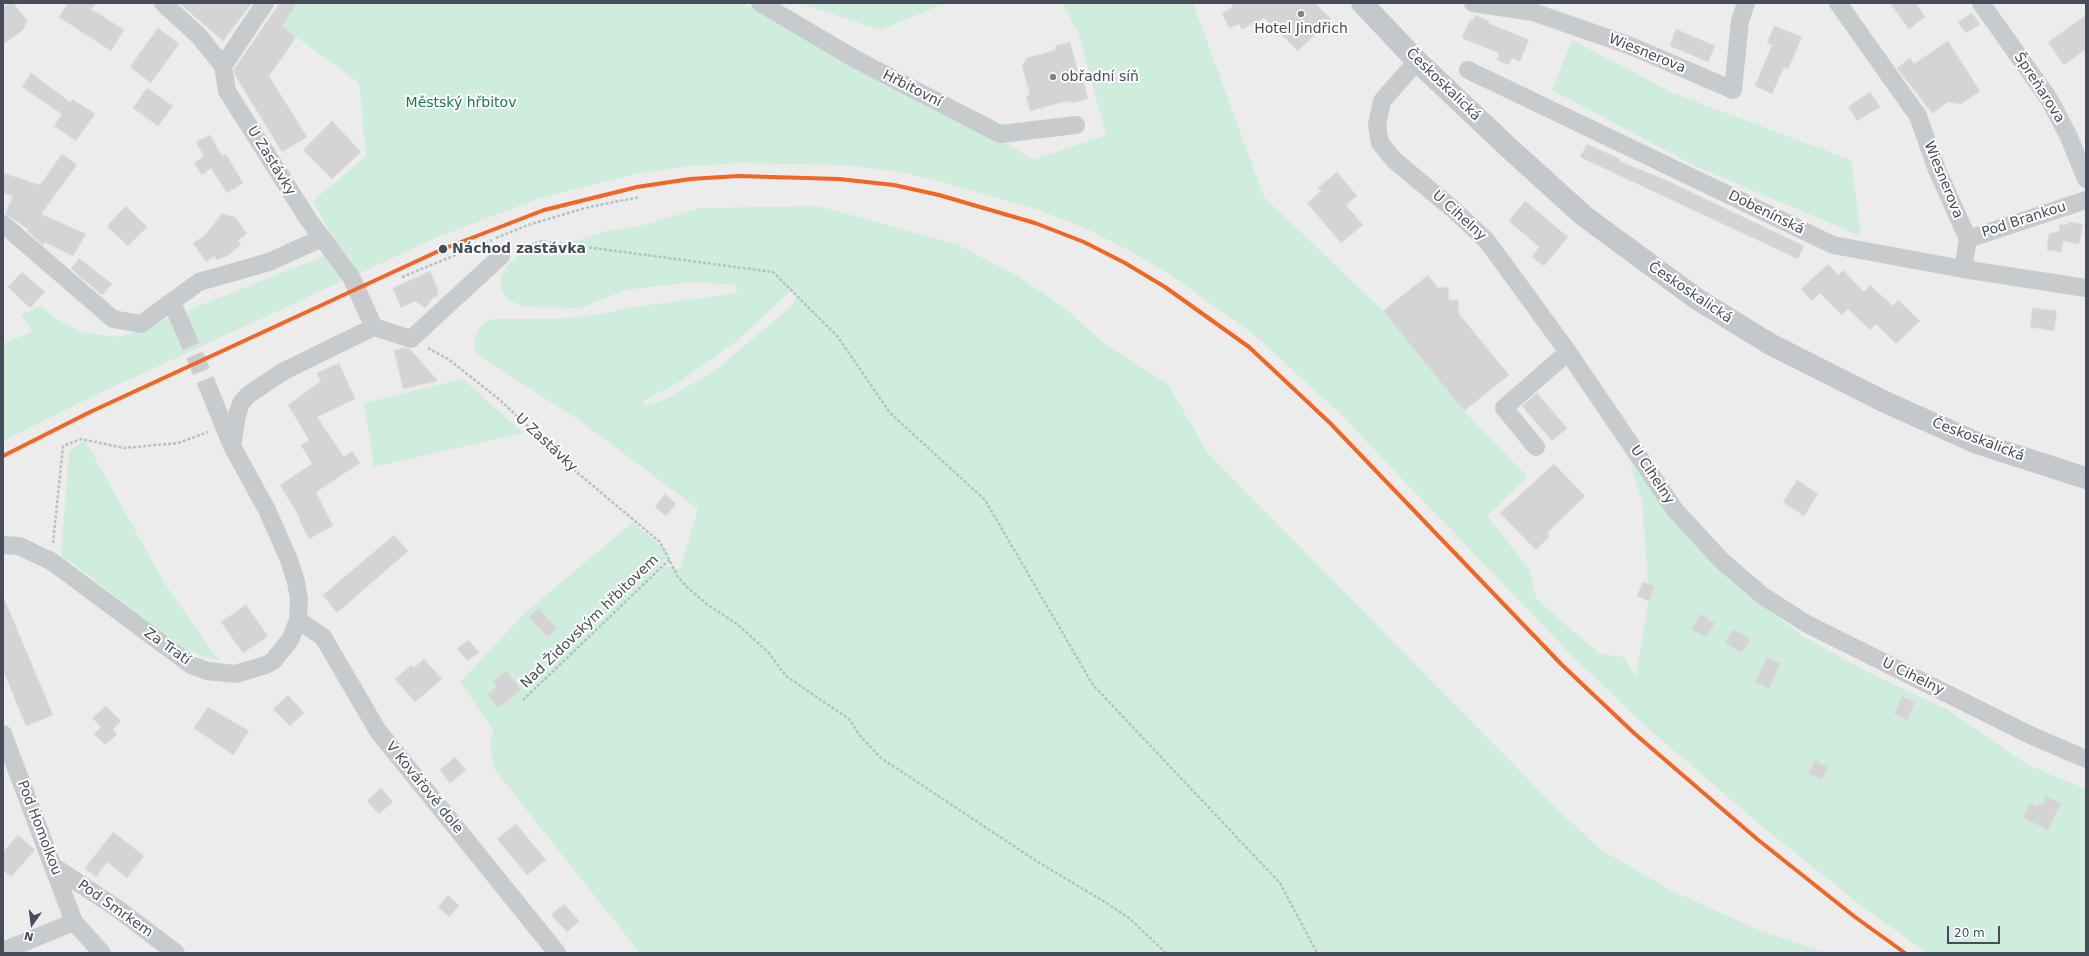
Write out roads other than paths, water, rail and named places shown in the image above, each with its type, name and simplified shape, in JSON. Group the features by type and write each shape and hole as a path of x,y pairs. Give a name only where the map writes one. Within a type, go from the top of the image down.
{"main road":[{"name":"Českoskalická","path":"1362,3 1417,60 1509,148 1584,216 1697,299 1770,344 1885,402 1977,442 2086,478"}],"street":[{"name":"U Zastávky","path":"163,3 199,36 223,66 227,91 322,238 351,277 374,327"},
{"path":"223,66 265,3"},
{"name":"Hřbitovní","path":"760,3 857,60 1000,134 1076,125"},
{"name":"Wiesnerova","path":"1473,3 1533,12 1631,46 1733,90 1740,21 1746,3"},
{"name":"Wiesnerova","path":"1838,3 1918,116 1937,170 1968,239"},
{"name":"Špreňarova","path":"1981,3 2049,99 2069,137 2086,179"},
{"name":"U Cihelny","path":"1417,60 1382,101 1377,125 1380,143 1394,160 1454,210 1487,241 1568,352 1675,510 1722,560 1762,596 1814,628 2030,735 2086,759"},
{"name":"Dobenínská","path":"1468,70 1833,245 1963,269 2086,288"},
{"name":"Pod Brankou","path":"1963,269 1968,239 2086,200"},
{"path":"3,224 113,320 141,324 200,282 269,262 322,238"},
{"path":"232,446 237,415 241,403 248,395 284,371 374,327 412,339 501,256"},
{"path":"172,303 184,330"},
{"path":"1536,447 1504,408 1568,352"},
{"name":"Za Tratí","path":"3,545 19,546 51,561 191,665 207,671 235,674 266,665 280,654 290,640 298,620 299,599 296,582 289,560 267,510 232,446 210,392"},
{"name":"V Kovářově dole","path":"298,620 323,637 378,731 557,953"},
{"name":"Pod Homolkou","path":"3,734 74,922 102,953"},
{"name":"Pod Smrkem","path":"53,866 118,909 176,953"},
{"path":"3,951 74,922"}],"tunnel":[{"path":"184,330 210,392"}],"place":[{"name":"Hotel Jindřich","path":"1301,14"},
{"name":"obřadní síň","path":"1053,77"},
{"name":"Náchod zastávka","path":"443,249"}],"park label":[{"name":"Městský hřbitov","path":"461,103"}]}
